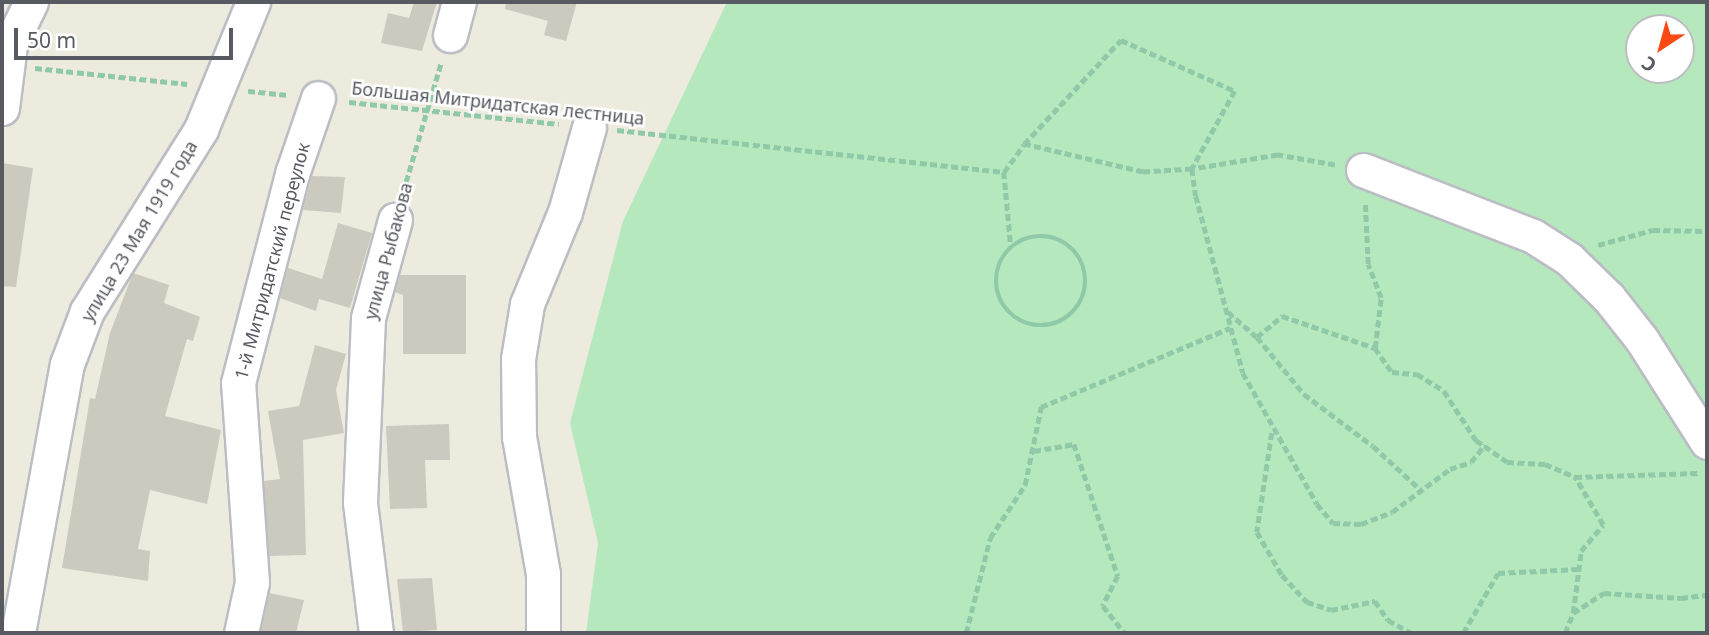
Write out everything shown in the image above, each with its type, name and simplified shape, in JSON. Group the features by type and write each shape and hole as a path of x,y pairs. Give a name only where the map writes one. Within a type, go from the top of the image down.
{"street":[{"path":"2,108 4,64 31,2"},
{"name":"улица 23 Мая 1919 года","path":"18,633 66,364 87,311 201,130 253,2"},
{"path":"450,35 460,2"},
{"name":"1-й Митридатский переулок","path":"241,633 252,582 238,383 293,171 318,98"},
{"path":"543,633 543,574 519,437 518,359 527,304 565,212 589,127"},
{"path":"1363,170 1533,236 1569,259 1609,298 1642,340 1707,442"},
{"name":"улица Рыбакова","path":"376,633 360,502 368,318 395,220"}],"path":[{"name":"улица Рыбакова","path":"395,220 450,35"},
{"path":"1011,247 1044,236 1074,251 1086,284 1070,315 1038,326 1007,310 996,278 1011,247 1004,172 1024,144 1121,40 1235,91 1192,169 1243,373 1272,432 1333,523 1361,524 1392,512 1450,469 1471,462 1485,445"},
{"name":"Большая Митридатская лестница","path":"4,64 318,98 427,113 589,127 1004,172"},
{"path":"1024,144 1143,172 1192,169 1278,155 1363,170 1368,264 1381,298 1375,348"},
{"path":"1569,259 1606,242 1653,230 1707,231"},
{"path":"1227,312 1257,337 1304,394 1373,446 1420,490"},
{"path":"1257,337 1282,316 1375,348 1392,372 1417,374 1444,391 1485,445 1507,461 1545,464 1575,477 1707,472"},
{"path":"966,633 990,538 1024,485 1034,450 1041,407 1230,328"},
{"path":"1272,432 1257,532 1282,575 1307,603 1332,611 1375,601 1388,620 1411,633"},
{"path":"1034,450 1074,444 1118,576 1103,606 1125,633"},
{"path":"1565,633 1580,589 1578,569 1581,551 1603,525 1575,477"},
{"path":"1463,633 1498,573 1578,569"},
{"path":"1573,613 1604,593 1681,598 1707,595"}],"green space":[{"path":"727,2 1707,2 1707,633 586,633 598,543 570,423 623,221"}],"building":[{"path":"414,2 437,2 422,51 381,43 388,13 409,18"},
{"path":"506,2 577,2 566,41 544,35 548,21 505,9"},
{"path":"2,163 33,168 16,287 2,286"},
{"path":"312,176 345,177 341,213 303,210"},
{"path":"338,223 372,233 350,308 319,299 316,311 280,298 288,268 322,279"},
{"path":"133,273 169,285 164,303 200,317 193,341 187,339 165,416 221,430 207,504 150,490 138,549 150,551 148,581 62,568 90,398 95,399 110,333"},
{"path":"400,275 466,275 466,354 403,354 403,295 395,292"},
{"path":"315,345 346,354 336,390 344,433 303,440 306,555 269,556 264,481 280,479 268,411 299,406"},
{"path":"449,424 450,460 425,460 427,508 390,509 386,426"},
{"path":"432,578 437,630 403,632 397,579"},
{"path":"269,593 304,600 296,633 261,633"}]}
